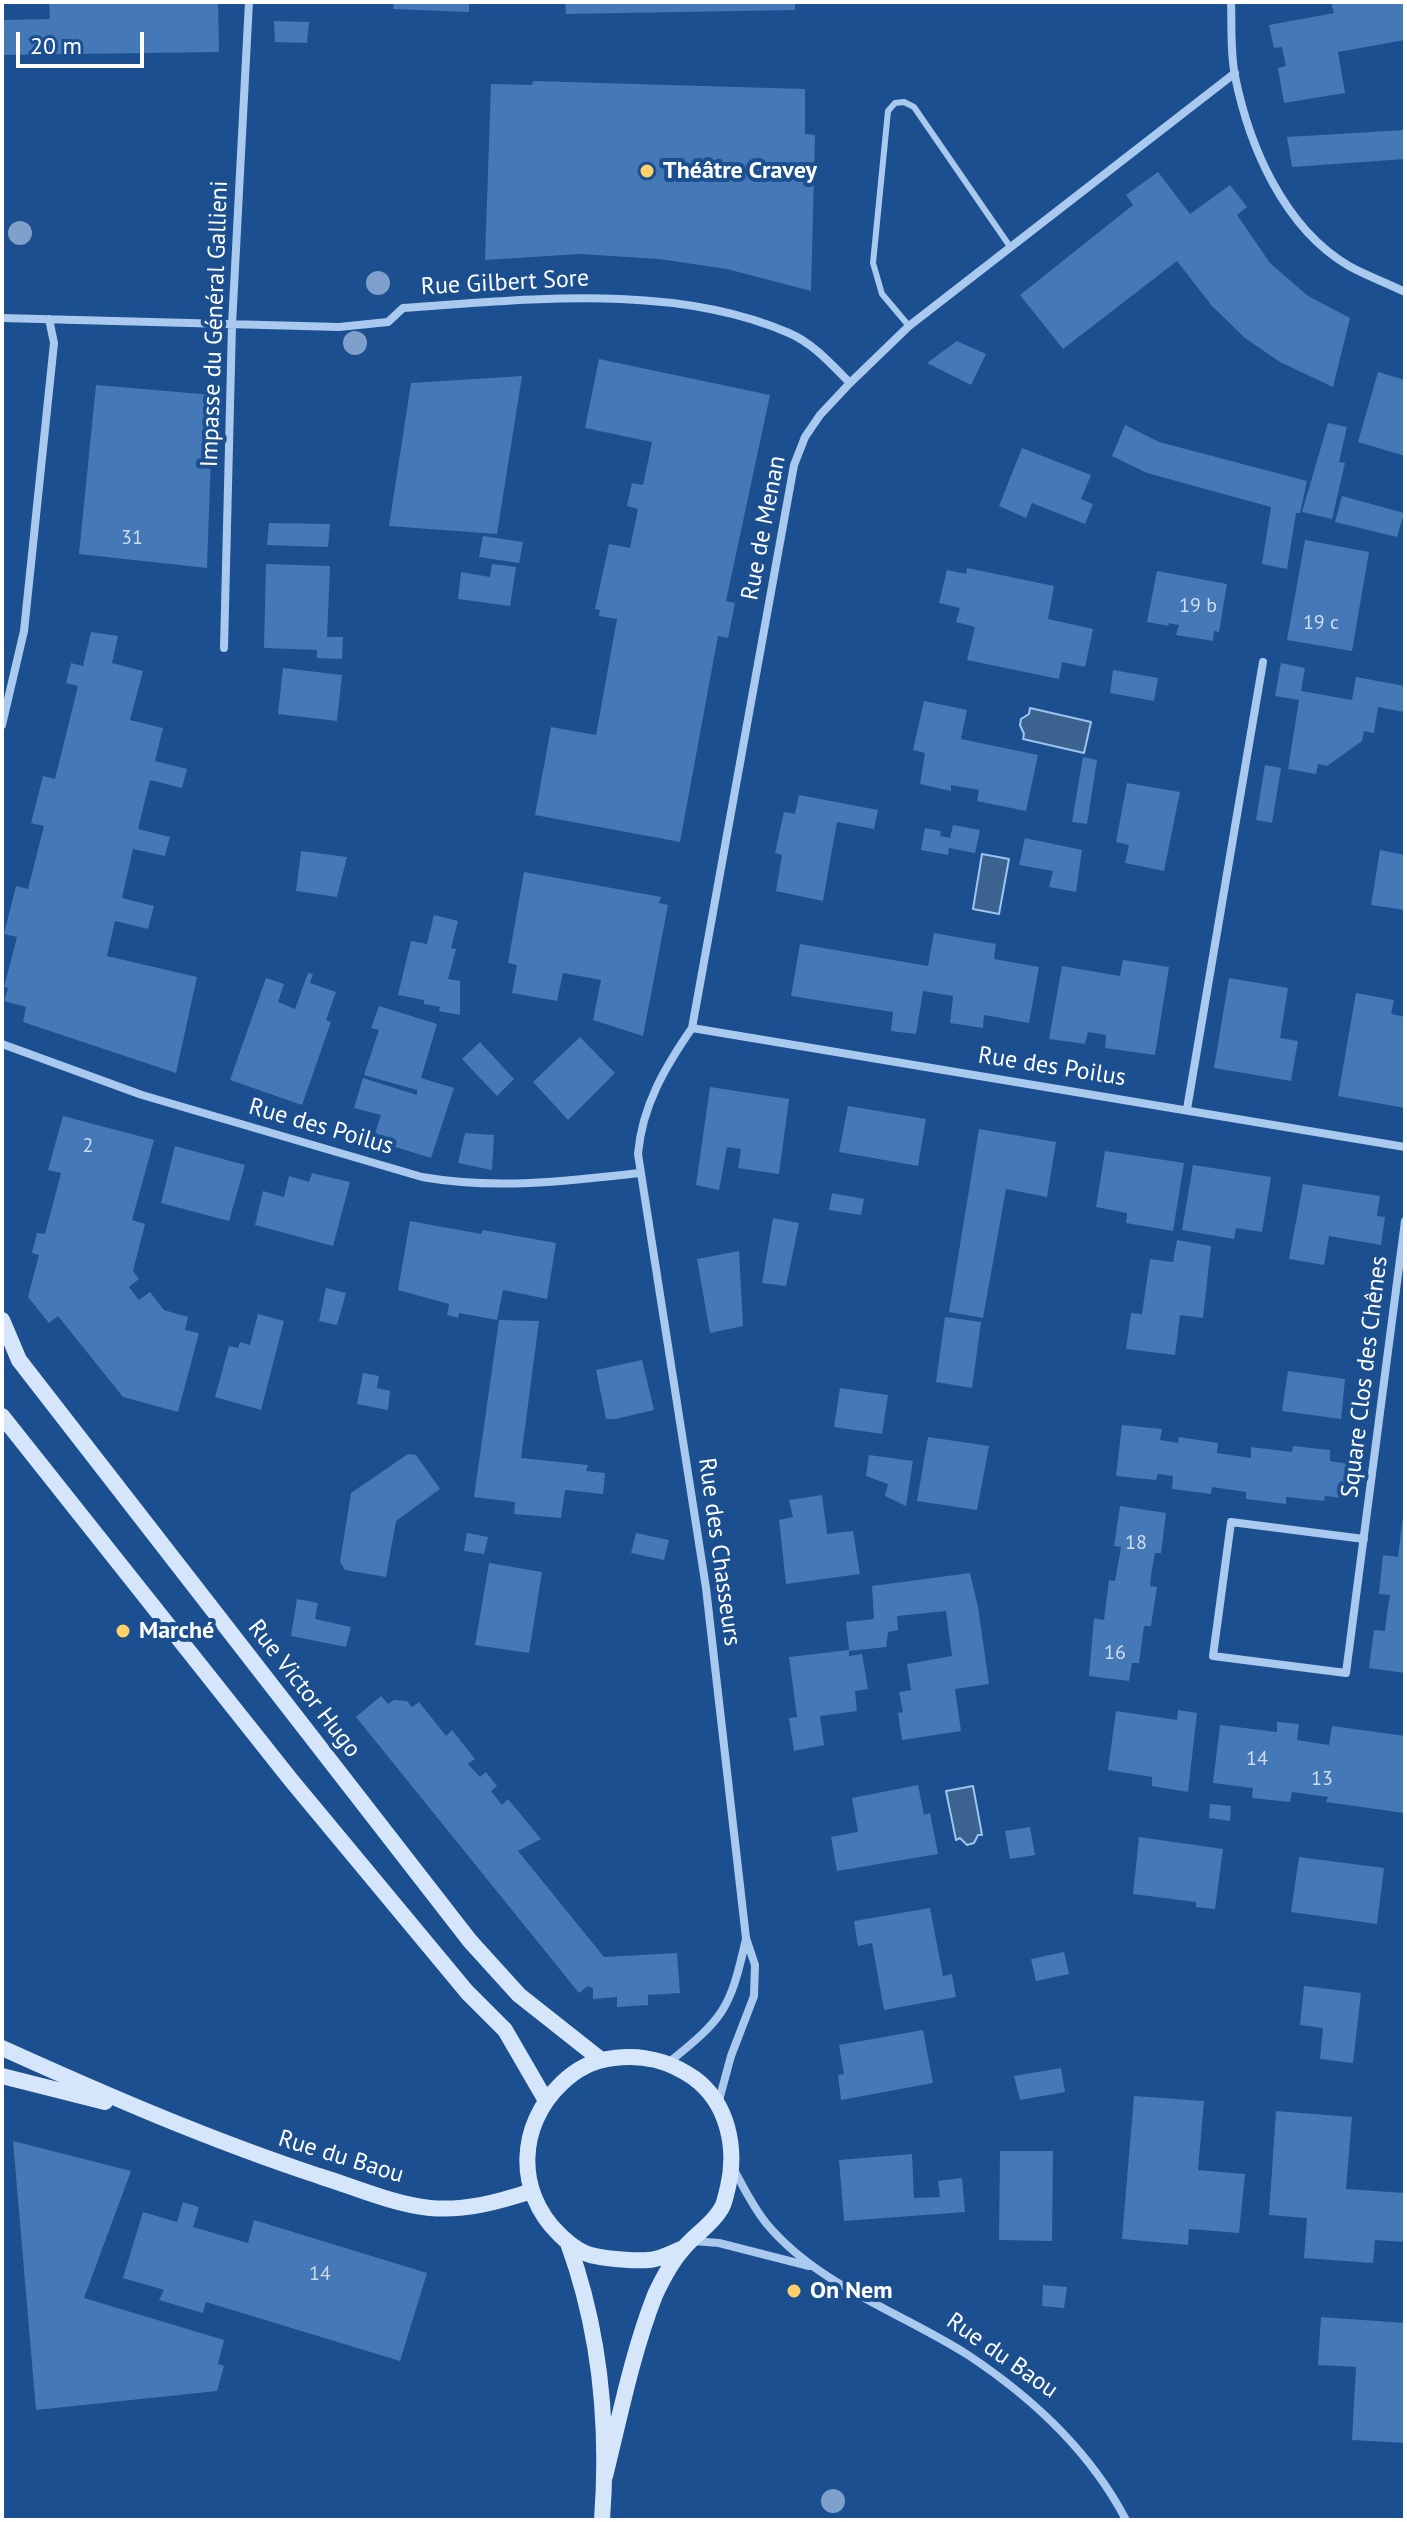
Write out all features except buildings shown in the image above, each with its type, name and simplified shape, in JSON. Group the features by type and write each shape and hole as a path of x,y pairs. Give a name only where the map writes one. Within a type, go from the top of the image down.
{"street":[{"name":"Impasse du Général Gallieni","path":"224,648 232,325 249,2"},
{"path":"1231,2 1235,73 1247,121 1263,163 1297,219 1322,244 1348,265 1405,292"},
{"name":"Rue de Menan","path":"640,1173 639,1137 650,1100 666,1067 692,1028 794,465 805,437 820,415 909,326 1235,73"},
{"name":"Rue Gilbert Sore","path":"2,318 339,327 388,322 403,308 557,298 632,301 705,308 790,333 815,348 850,383"},
{"path":"2,725 24,631 54,343 49,319"},
{"path":"1187,1109 1263,662"},
{"name":"Rue des Poilus","path":"692,1028 1405,1147"},
{"name":"Rue des Poilus","path":"2,1044 142,1095 422,1177 460,1184 493,1185 640,1173"},
{"name":"Rue des Chasseurs","path":"640,1173 706,1588 746,1938 755,1965 754,1996 731,2056 718,2104"},
{"name":"Square Clos des Chênes","path":"1364,1539 1231,1522 1213,1656 1346,1673 1364,1539 1405,1221"},
{"name":"Rue Victor Hugo","path":"2,1320 19,1360 470,1941 519,1995 600,2059"},
{"path":"2,1416 301,1792 467,1992 505,2030 545,2099"},
{"name":"Rue des Chasseurs","path":"668,2063 703,2034 727,2004 746,1938"},
{"name":"Rue du Baou","path":"2,2048 142,2110 258,2156 389,2199 430,2208 469,2208 532,2191"},
{"path":"605,2476 640,2333 659,2286 687,2245 723,2207 733,2167 731,2134 718,2104 696,2080 668,2063 634,2055 600,2059 570,2074 545,2099 530,2130 526,2165 532,2191 548,2223 568,2243 593,2256 653,2260 687,2245"},
{"name":"Rue du Baou","path":"2,2076 142,2110"},
{"name":"Rue du Baou","path":"733,2167 765,2222 798,2255 966,2354 1017,2391 1062,2431 1096,2470 1126,2520"},
{"path":"568,2243 584,2285 600,2385 605,2476 602,2520"},
{"name":"Rue du Baou","path":"687,2245 719,2243 817,2268"}],"lane":[{"path":"909,326 882,294 873,263 888,111 895,103 904,102 914,107 1011,248"}],"water":[{"path":"1030,708 1091,722 1084,753 1023,739 1021,719 1029,714"},
{"path":"982,854 1009,859 999,914 973,909"},
{"path":"973,1786 982,1835 967,1845 960,1838 956,1840 946,1791"}],"place":[{"name":"Théâtre Cravey","path":"647,171"},
{"name":"Marché","path":"123,1631"},
{"name":"On Nem","path":"794,2291"}]}
